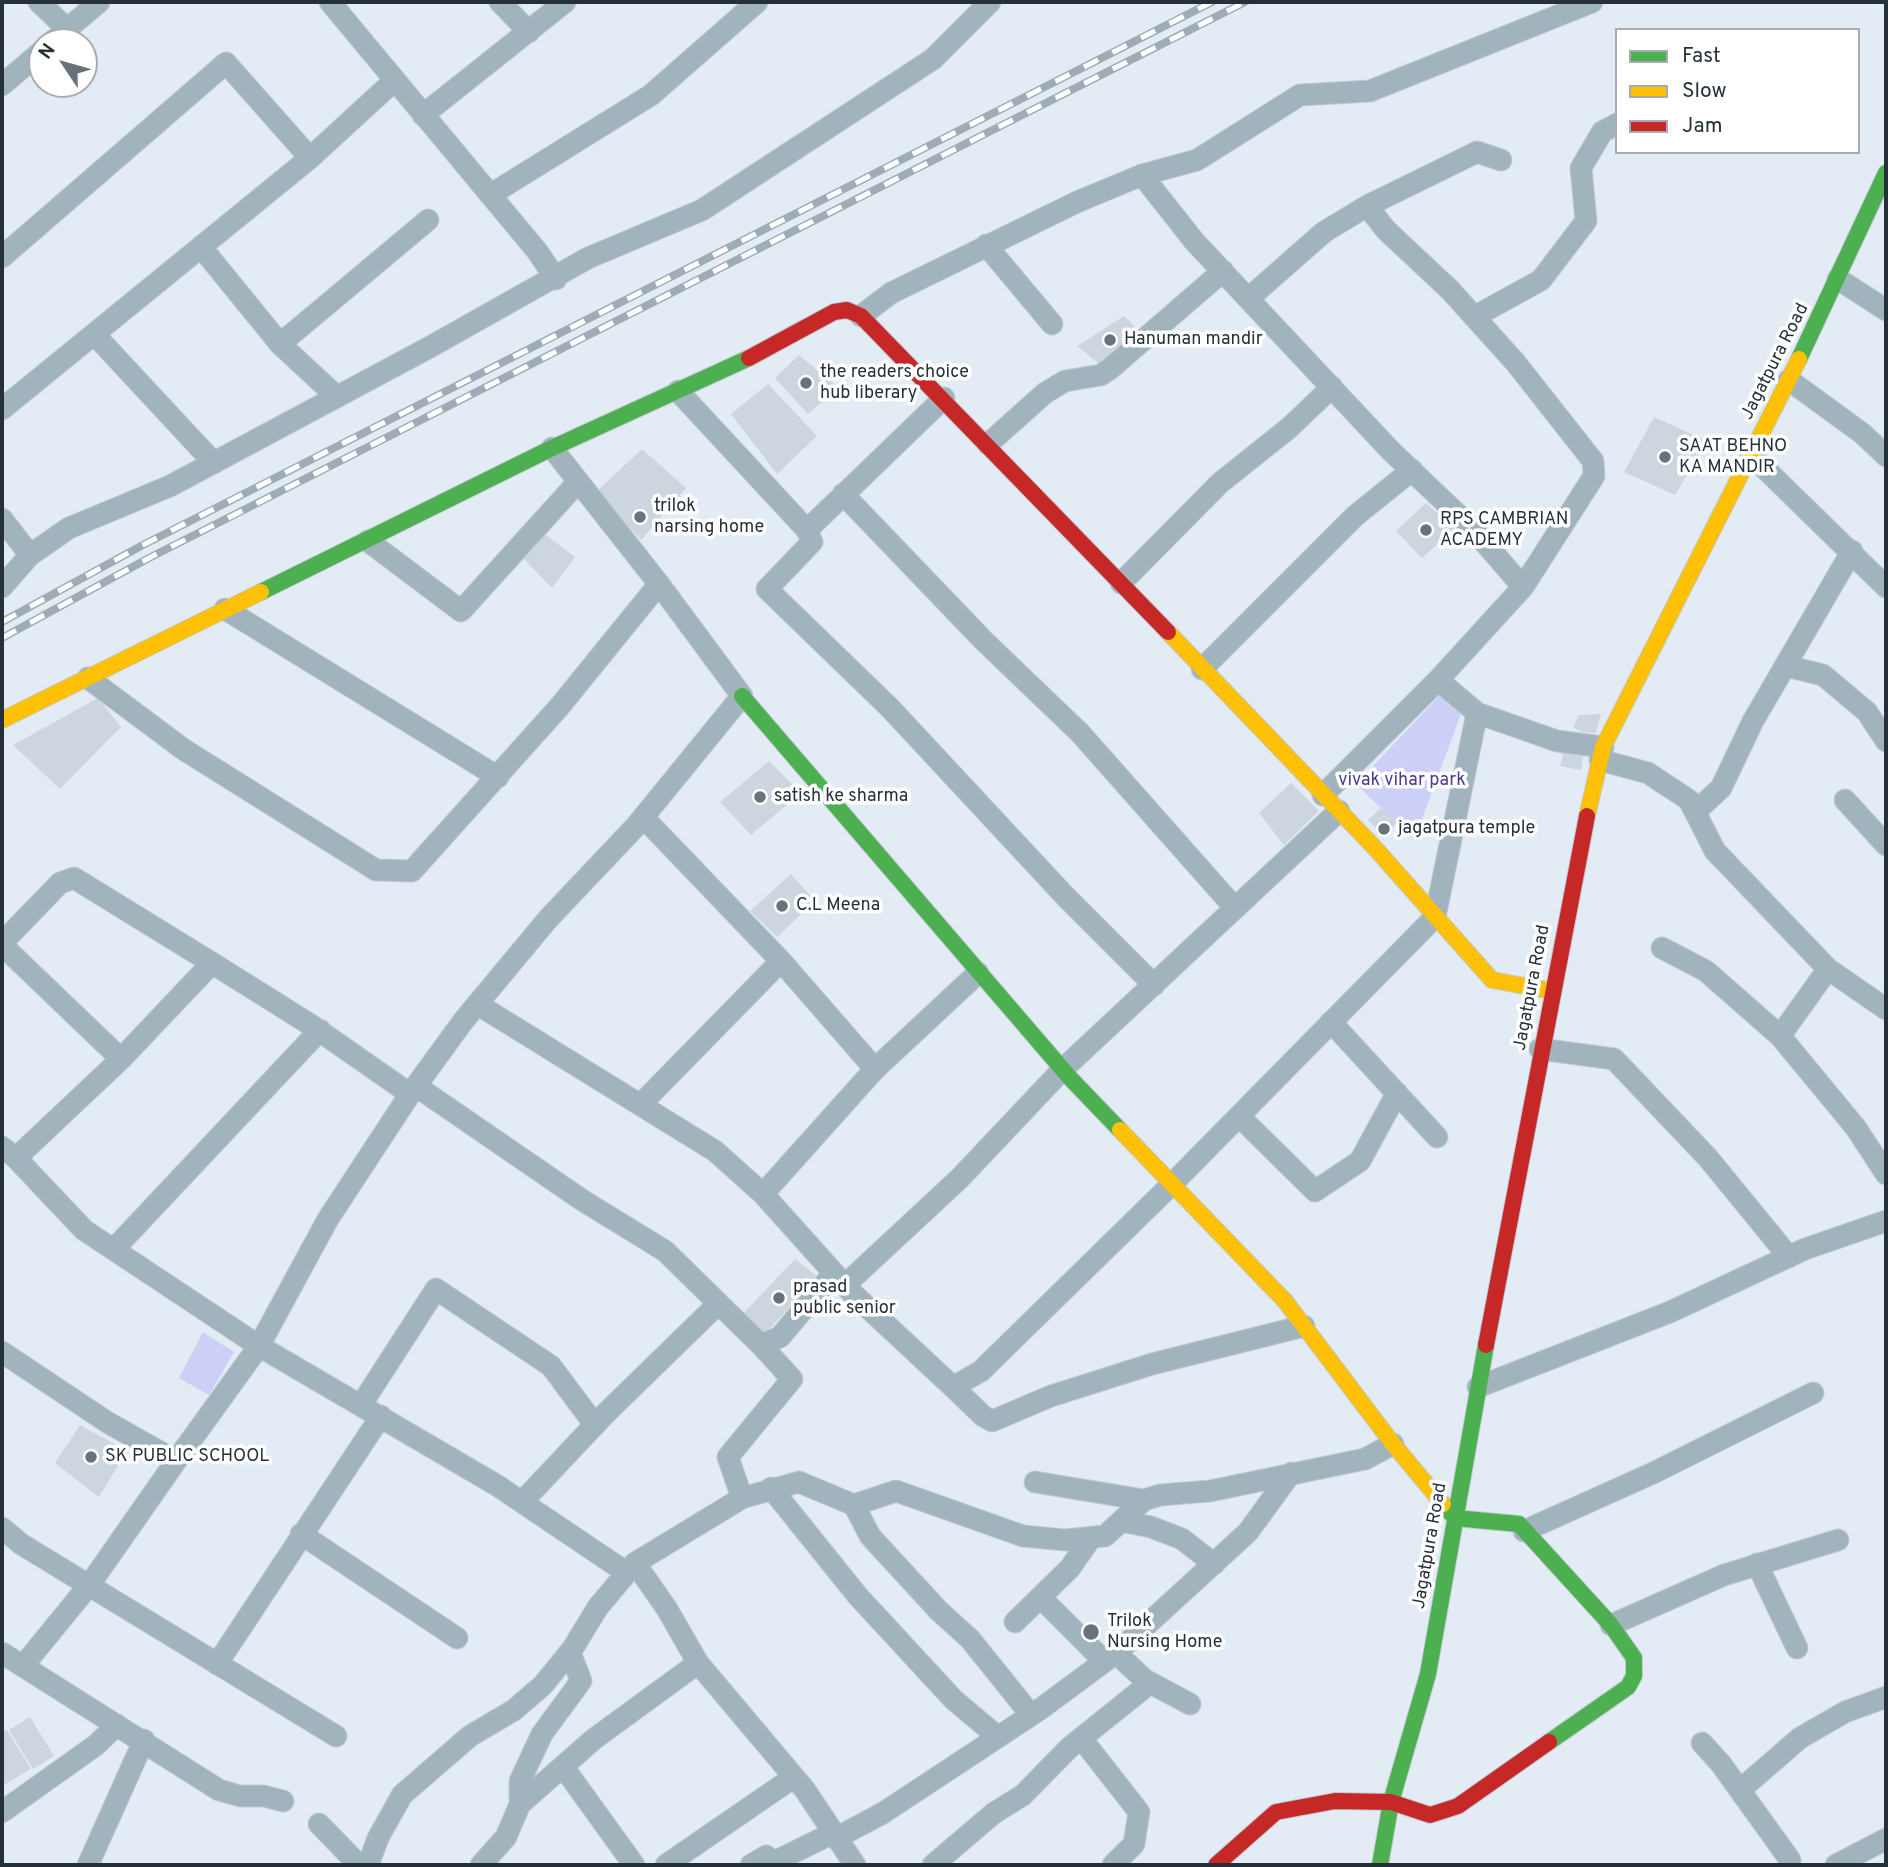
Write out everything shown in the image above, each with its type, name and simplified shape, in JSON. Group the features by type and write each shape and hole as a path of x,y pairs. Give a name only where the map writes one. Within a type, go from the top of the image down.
{"street":[{"path":"39,2 55,28"},
{"path":"69,28 99,2"},
{"path":"330,2 556,279"},
{"path":"500,2 529,32"},
{"path":"423,115 565,2"},
{"path":"490,195 651,95 757,2"},
{"path":"2,587 30,555 69,527 170,486 556,279 588,258 702,210 933,59 990,2"},
{"path":"862,316 891,293 986,245 1142,175 1197,160 1300,95 1370,91 1592,2"},
{"path":"2,85 28,63"},
{"path":"2,257 226,63 310,158"},
{"path":"2,409 310,158 394,80"},
{"path":"1474,317 1542,280 1586,221 1581,168 1602,132 1615,125"},
{"path":"1249,298 1324,232 1367,206 1477,152 1501,160"},
{"path":"1142,175 1194,242 1412,470 1472,528 1523,587"},
{"name":"Jagatpura Road","path":"1380,1865 1391,1802 1428,1674 1540,1049 1601,753 1884,185"},
{"path":"1323,795 1438,680 1523,587 1594,476 1595,468 1593,461 1515,362 1474,317 1386,230 1367,206"},
{"path":"280,344 428,220"},
{"path":"986,245 1052,324"},
{"path":"201,247 280,344 337,397"},
{"path":"988,444 1045,393 1065,382 1101,374 1111,368 1223,271"},
{"path":"1838,279 1886,310"},
{"path":"2,720 552,448 752,357 834,312 847,310 862,316 944,398 1339,811 1492,980 1552,991"},
{"path":"94,334 214,463"},
{"path":"1789,380 1864,434 1886,456"},
{"path":"1121,583 1220,484 1289,428 1332,387"},
{"path":"678,391 807,530 812,542 767,589 890,708 1065,896 1154,985"},
{"path":"807,530 944,398"},
{"path":"552,448 659,584 742,696 1063,1069 1285,1301 1393,1444 1455,1518 1519,1524 1611,1625 1634,1658 1634,1676 1622,1692 1458,1806 1430,1815 1391,1802 1335,1801 1276,1812 1216,1865"},
{"path":"1751,455 1886,587"},
{"path":"1202,669 1355,516 1412,470"},
{"path":"368,541 461,611 577,483"},
{"path":"844,494 984,641 1080,733 1234,907"},
{"path":"2,519 30,555"},
{"path":"1695,812 1721,788 1753,721 1852,551"},
{"path":"88,678 183,749 376,870 412,871 616,641 659,584"},
{"path":"225,608 498,777"},
{"path":"1786,666 1823,675 1867,712 1886,741"},
{"path":"1438,680 1478,713 1557,741 1601,753 1648,773 1689,800 1715,851 1828,969 1886,1009"},
{"path":"23,1666 90,1584 259,1346 328,1219 413,1090 478,1004 548,919 643,817 742,696"},
{"path":"953,1387 982,1371 1172,1184 1435,917 1478,713"},
{"path":"1845,800 1886,845"},
{"path":"761,1345 780,1337 840,1279 960,1178 1063,1069 1339,811"},
{"path":"643,817 782,961 875,1069"},
{"path":"121,1059 2,944 60,883 74,878 320,1030 665,1251 792,1378 728,1457 742,1498"},
{"path":"1662,948 1706,971 1780,1036 1856,1128 1886,1174"},
{"path":"641,1104 782,961"},
{"path":"212,963 121,1059 9,1153 84,1230 259,1346 381,1416 631,1568 667,1609 698,1663 794,1777 855,1865"},
{"path":"1780,1036 1828,969"},
{"path":"763,1194 805,1143 875,1069 978,973"},
{"path":"478,1004 715,1151 763,1194 840,1279 983,1416 992,1421 1051,1396 1152,1364 1304,1326"},
{"path":"1331,1022 1437,1137"},
{"path":"114,1249 320,1030"},
{"path":"1540,1049 1614,1059 1708,1158 1789,1257"},
{"path":"1239,1116 1315,1191 1360,1161 1397,1093"},
{"path":"1478,1387 1670,1312 1789,1257 1886,1221"},
{"path":"361,1405 436,1289 551,1366 595,1425"},
{"path":"522,1502 595,1425 718,1304"},
{"path":"2,1352 107,1422 176,1461"},
{"path":"1524,1531 1653,1473 1813,1393"},
{"path":"217,1664 381,1416"},
{"path":"368,1865 378,1838 401,1795 470,1736 514,1710 543,1685 570,1652 598,1607 631,1568 742,1498 799,1482 854,1504 896,1491 1023,1536 1065,1540 1091,1538 1105,1536 1144,1500 1160,1495 1210,1490 1365,1459 1393,1444"},
{"path":"751,1865 766,1856 775,1864 883,1813 1031,1715 1110,1657 1214,1564 1248,1532 1291,1473"},
{"path":"1035,1482 1144,1500"},
{"path":"771,1488 858,1595 954,1700 998,1737"},
{"path":"854,1504 870,1536 939,1611 970,1639 1031,1715"},
{"path":"1121,1521 1151,1527 1182,1539 1214,1564"},
{"path":"2,1528 21,1544 336,1736"},
{"path":"301,1534 457,1638"},
{"path":"1015,1622 1070,1568 1091,1538"},
{"path":"1611,1625 1757,1564 1838,1540"},
{"path":"1757,1564 1797,1648"},
{"path":"1041,1598 1110,1657 1150,1683 1190,1704"},
{"path":"481,1865 506,1837 520,1804 520,1781 542,1734 581,1681 570,1652"},
{"path":"2,1653 117,1726 144,1740 219,1790 240,1796 264,1796 283,1801"},
{"path":"520,1804 594,1740 698,1663"},
{"path":"933,1865 994,1813 1023,1795 1081,1738 1150,1683"},
{"path":"1740,1790 1800,1738 1845,1712 1886,1697"},
{"path":"2,1812 96,1745 117,1726"},
{"path":"1081,1738 1139,1812 1134,1844 1113,1865"},
{"path":"88,1865 144,1740"},
{"path":"1702,1743 1740,1790 1788,1863"},
{"path":"564,1768 634,1865"},
{"path":"666,1865 794,1777"},
{"path":"319,1824 359,1865"},
{"path":"1836,1865 1886,1839"}],"green space":[{"name":"vivak vihar park","path":"1444,691 1464,706 1414,840 1356,784"},
{"path":"203,1332 234,1352 209,1395 179,1378"}],"building":[{"name":"Hanuman mandir","path":"1124,316 1142,334 1102,366 1077,346"},
{"name":"the readers choice hub liberary","path":"799,355 839,388 808,414 775,378"},
{"path":"768,384 817,436 777,474 731,414"},
{"name":"SAAT BEHNO KA MANDIR","path":"1654,417 1707,441 1675,495 1624,472"},
{"name":"trilok narsing home","path":"642,449 686,488 641,540 595,493"},
{"name":"RPS CAMBRIAN ACADEMY","path":"1426,503 1455,528 1422,558 1396,531"},
{"path":"543,533 575,557 552,588 522,557"},
{"path":"98,698 121,727 60,789 13,745"},
{"path":"1601,714 1596,733 1582,732 1573,727 1579,715"},
{"path":"1565,748 1584,750 1581,770 1560,766"},
{"name":"satish ke sharma","path":"769,761 801,793 751,835 720,802"},
{"path":"1291,783 1319,811 1284,845 1259,813"},
{"name":"jagatpura temple","path":"1381,808 1398,821 1384,837 1368,820"},
{"name":"C.L Meena","path":"791,874 815,901 777,937 750,911"},
{"name":"prasad public senior","path":"795,1259 818,1277 760,1339 739,1318"},
{"name":"SK PUBLIC SCHOOL","path":"80,1425 127,1451 99,1497 55,1463"},
{"path":"1093,1623 1102,1633 1089,1644 1078,1631"},
{"path":"30,1717 54,1756 33,1769 9,1730"},
{"path":"7,1730 31,1769 2,1786 2,1733"}],"railway":[{"path":"2,622 141,546 1212,2"},
{"path":"2,638 149,558 1245,2"}],"traffic: fast":[{"path":"1799,359 1886,173"},
{"path":"261,592 552,448 749,358"},
{"path":"742,696 1070,1078 1120,1130"},
{"path":"1380,1865 1391,1802 1428,1674 1486,1345"},
{"path":"1443,1504 1455,1518 1519,1524 1611,1625 1634,1658 1634,1676 1628,1687 1549,1742"}],"traffic: slow":[{"path":"1587,816 1603,747 1799,359"},
{"path":"2,720 261,592"},
{"path":"1168,632 1374,847 1492,980 1552,991"},
{"path":"1120,1130 1285,1301 1393,1444 1443,1504"}],"traffic: jam":[{"path":"749,358 834,312 847,310 861,316 1168,632"},
{"path":"1486,1345 1587,816"},
{"path":"1216,1865 1276,1812 1335,1801 1391,1802 1430,1815 1458,1806 1549,1742"}],"place":[{"name":"Hanuman mandir","path":"1110,340"},
{"name":"the readers choice hub liberary","path":"806,383"},
{"name":"SAAT BEHNO KA MANDIR","path":"1665,457"},
{"name":"trilok narsing home","path":"640,517"},
{"name":"RPS CAMBRIAN ACADEMY","path":"1426,530"},
{"name":"satish ke sharma","path":"760,797"},
{"name":"jagatpura temple","path":"1384,829"},
{"name":"C.L Meena","path":"782,906"},
{"name":"prasad public senior","path":"779,1298"},
{"name":"SK PUBLIC SCHOOL","path":"91,1457"},
{"name":"Trilok Nursing Home","path":"1091,1632"}]}
